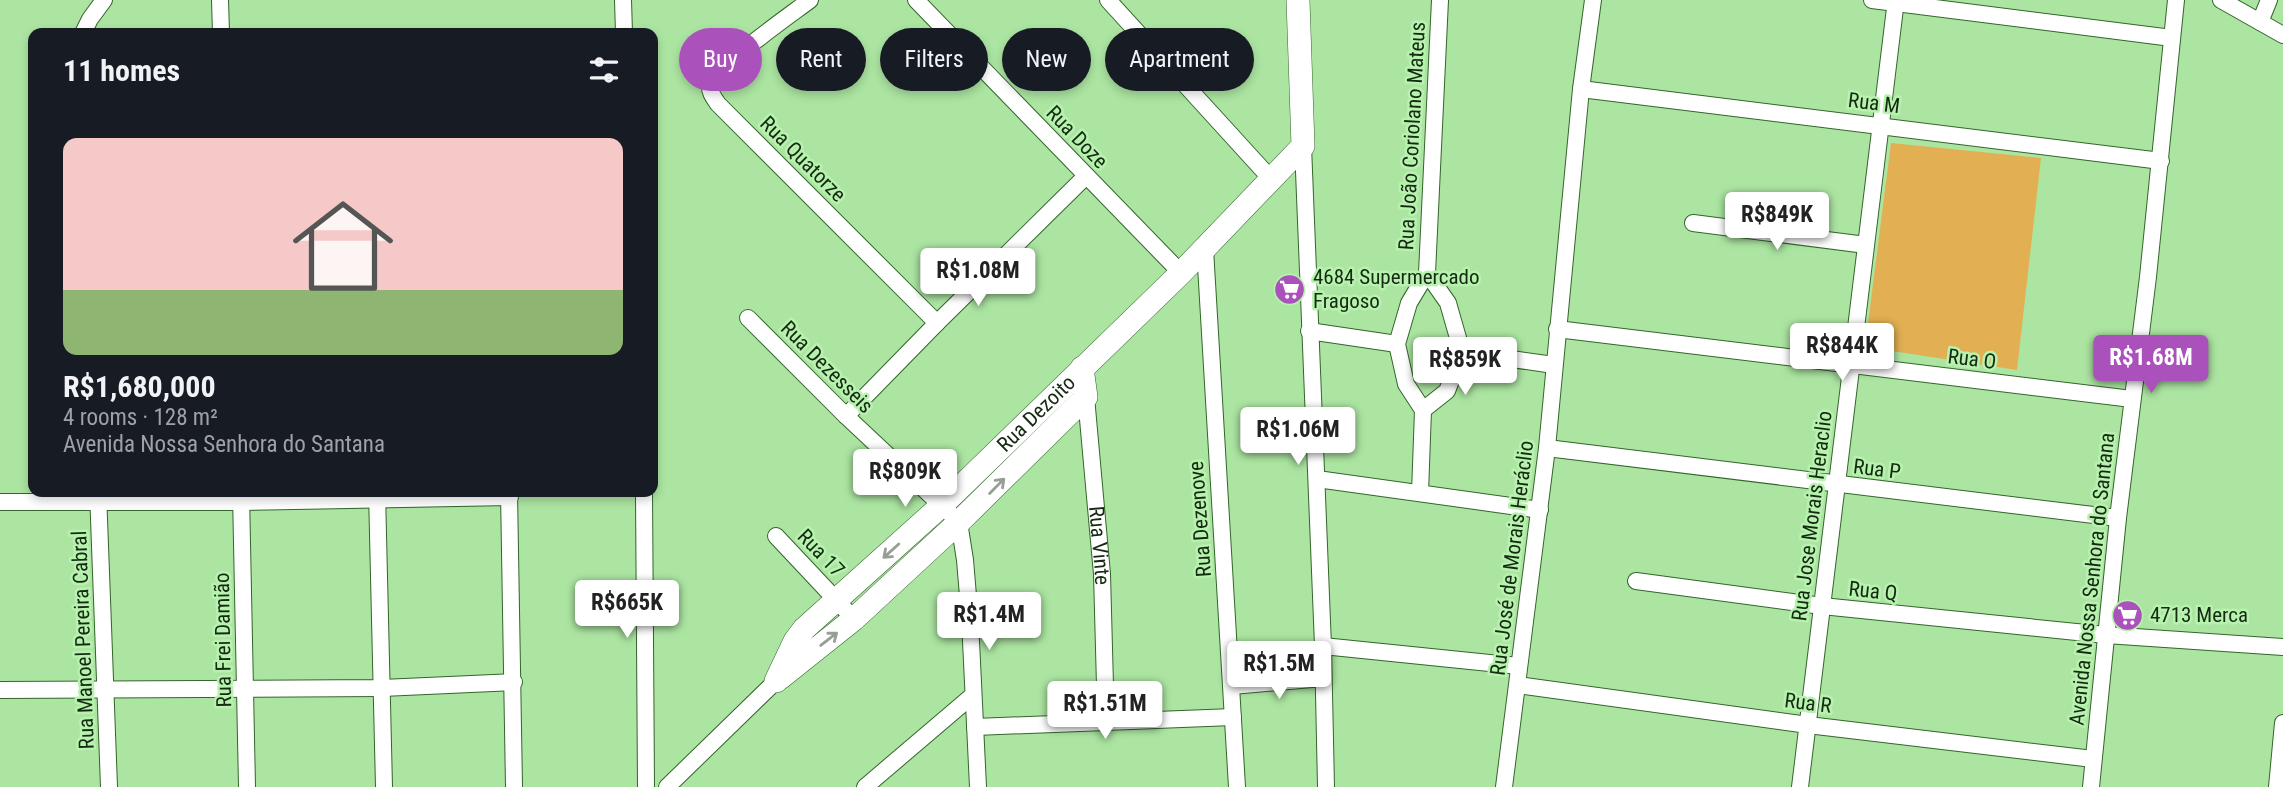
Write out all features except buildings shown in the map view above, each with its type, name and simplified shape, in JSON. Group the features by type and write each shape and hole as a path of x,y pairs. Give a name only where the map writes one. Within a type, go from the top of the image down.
{"street":[{"path":"86,28 104,0"},
{"path":"219,0 221,28"},
{"path":"623,0 624,28"},
{"name":"Rua Quatorze","path":"810,0 723,68 711,83 711,92 718,104 937,323"},
{"name":"Rua Doze","path":"916,0 1181,273"},
{"path":"1108,0 1272,180"},
{"path":"1298,0 1326,787"},
{"name":"Rua João Coriolano Mateus","path":"1423,410 1406,384 1397,344 1409,303 1427,273 1440,0"},
{"name":"Rua José de Morais Heráclio","path":"1504,787 1540,510 1581,89 1593,0"},
{"path":"1872,0 2172,38"},
{"name":"Avenida Nossa Senhora do Santana","path":"2091,787 2118,519 2161,161 2176,0"},
{"path":"2221,0 2283,35"},
{"path":"2260,22 2270,0"},
{"name":"Rua Jose Morais Heraclio","path":"1800,787 1896,1"},
{"name":"Rua M","path":"1581,89 2161,161"},
{"name":"Rua Dezoito","path":"775,681 795,641 836,600 941,506 1181,273 1303,146"},
{"path":"846,416 1086,176"},
{"path":"1693,223 1866,245"},
{"name":"Rua Dezenove","path":"1205,249 1237,787"},
{"name":"Rua João Coriolano Mateus","path":"1427,273 1448,303 1462,352"},
{"name":"Rua Dezesseis","path":"748,318 846,416 959,522"},
{"name":"Rua O","path":"1557,329 2132,399"},
{"path":"1309,331 1397,344"},
{"path":"1420,493 1423,410 1447,391 1462,352 1554,366"},
{"name":"Rua Vinte","path":"1082,368 1101,573 1106,723"},
{"name":"Rua Dezoito","path":"667,787 775,681 854,619 959,522 1086,397"},
{"name":"Rua P","path":"1547,448 2118,519"},
{"path":"1317,479 1540,510"},
{"path":"0,502 82,497"},
{"name":"Rua Manoel Pereira Cabral","path":"98,497 109,787"},
{"name":"Rua Frei Damião","path":"241,497 247,787"},
{"path":"377,497 384,787"},
{"path":"510,497 514,787"},
{"path":"644,497 646,787"},
{"path":"959,522 965,560 978,787"},
{"name":"Rua 17","path":"775,536 854,619"},
{"name":"Rua Q","path":"1636,580 1822,607 2106,635 2283,647"},
{"path":"1323,646 1519,666"},
{"path":"1232,686 1323,678"},
{"path":"0,690 382,688 514,682"},
{"name":"Rua R","path":"1518,685 1808,725 2093,759"},
{"path":"865,787 972,695"},
{"path":"975,727 1233,717"},
{"path":"2277,787 2283,723"}],"shaded area":[{"path":"1891,143 2041,158 2017,370 1865,347"}],"place":[{"name":"4684 Supermercado Fragoso","path":"1290,289"},
{"name":"4713 Merca","path":"2127,615"}]}
